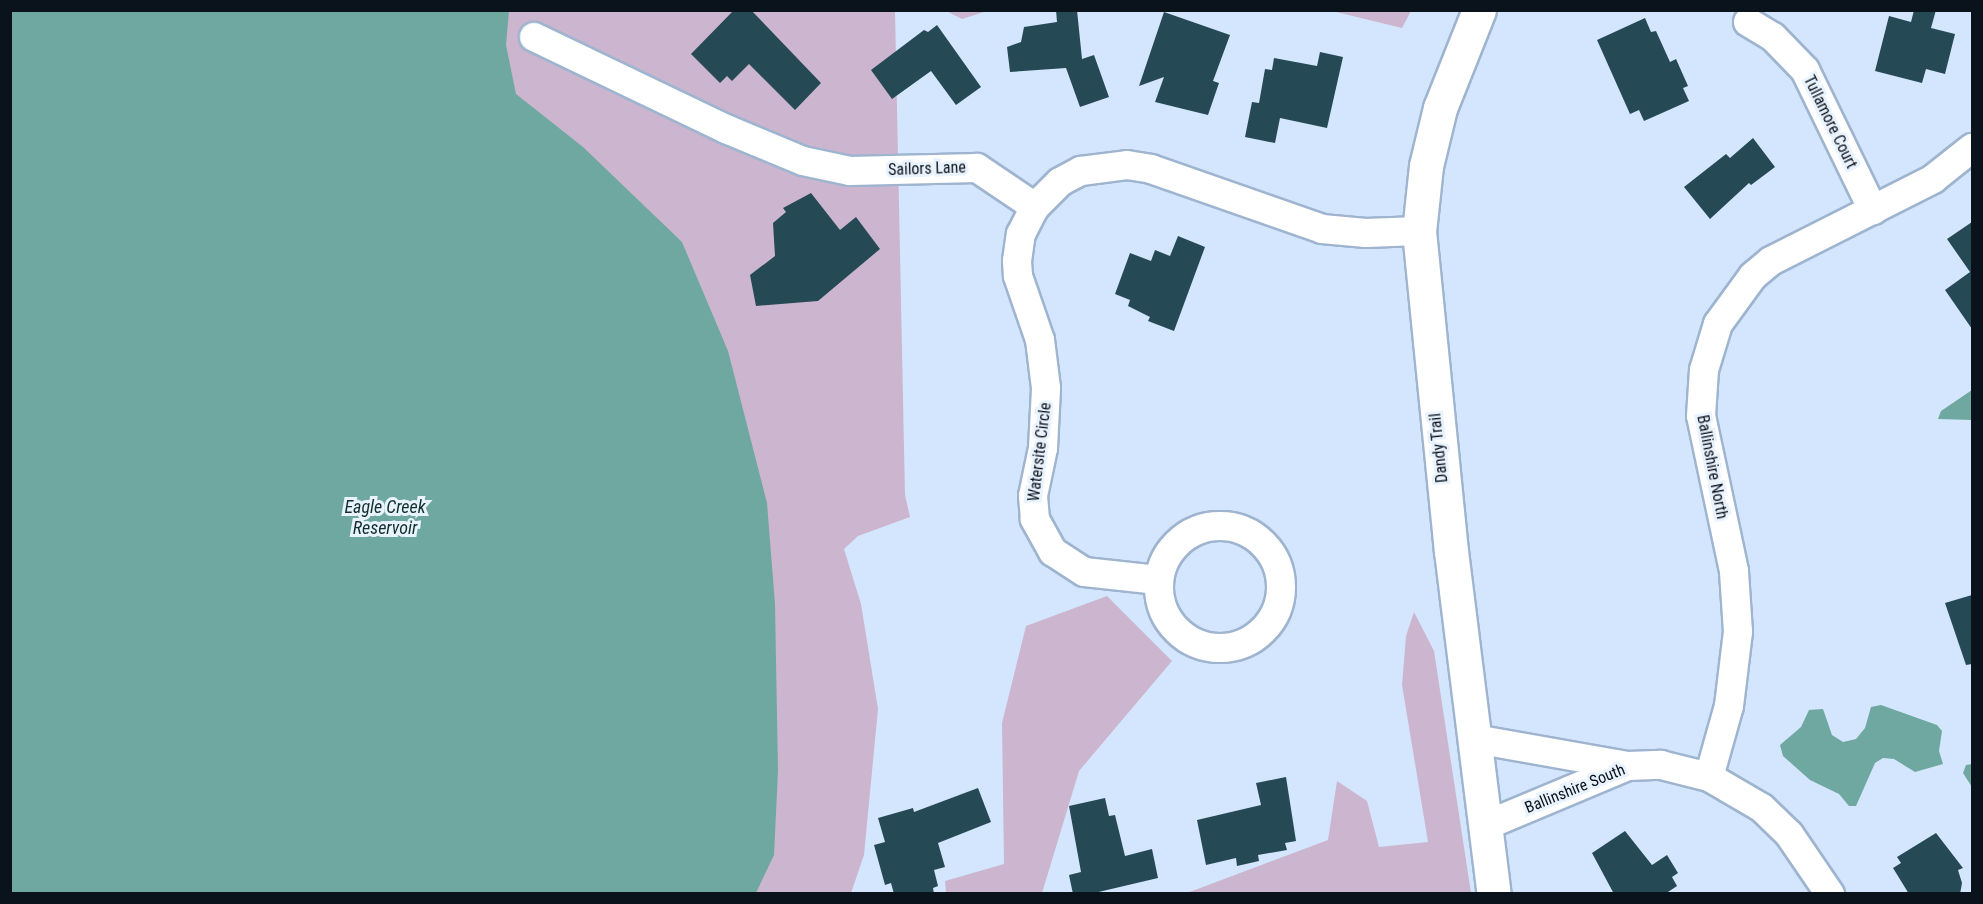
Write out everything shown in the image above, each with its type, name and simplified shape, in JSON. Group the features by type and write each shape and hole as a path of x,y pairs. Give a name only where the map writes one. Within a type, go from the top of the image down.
{"street":[{"name":"Dandy Trail","path":"1479,10 1451,75 1433,131 1419,231 1447,515 1494,894"},
{"name":"Tullamore Court","path":"1748,22 1773,37 1805,70 1873,210"},
{"name":"Sailors Lane","path":"534,37 795,158 850,171 977,168 1035,207"},
{"name":"Ballinshire North","path":"1709,777 1732,694 1738,632 1734,571 1701,416 1702,382 1709,347 1724,315 1762,268 1791,250 1933,179 1972,148"},
{"path":"1035,207 1060,182 1081,171 1127,165 1151,169 1322,229 1365,233 1419,231"},
{"name":"Watersite Circle","path":"1035,207 1021,234 1017,261 1018,276 1037,328 1046,388 1043,448 1033,496 1035,519 1053,552 1084,572 1158,580"},
{"path":"1225,526 1252,535 1267,547 1280,573 1281,591 1273,618 1261,633 1245,643 1217,648 1190,640 1175,629 1162,609 1158,580 1164,561 1181,539 1197,530 1225,526"},
{"path":"1475,739 1628,766"},
{"name":"Ballinshire South","path":"1486,825 1628,766 1661,765 1709,777 1752,801 1780,824 1830,894"}],"shaded area":[{"name":"Eagle Creek Reservoir","path":"10,11 895,11 905,495 910,517 858,536 844,549 861,604 878,709 864,855 851,893 11,893"},
{"path":"946,11 987,11 962,19"},
{"path":"1332,11 1411,11 1402,28"},
{"path":"1107,596 1172,661 1079,771 1042,893 946,893 945,881 1004,864 1002,723 1026,626"},
{"path":"1414,612 1434,651 1471,893 1187,893 1328,840 1337,781 1367,801 1379,847 1428,842 1402,685 1406,636"}],"water":[{"name":"Eagle Creek Reservoir","path":"10,11 509,11 506,45 516,94 583,147 682,242 728,351 767,503 775,604 778,771 774,855 756,893 11,893"},
{"path":"1972,390 1972,420 1938,419 1941,411"},
{"path":"1881,705 1937,725 1942,731 1939,751 1943,764 1915,772 1894,759 1883,758 1875,763 1856,806 1849,806 1839,794 1810,780 1783,756 1780,745 1801,727 1809,710 1823,709 1832,735 1843,742 1856,739 1865,728 1871,707"},
{"path":"1972,764 1972,787 1963,773 1966,765"}],"building":[{"path":"734,10 751,10 821,83 795,110 749,64 732,81 727,76 720,83 691,54"},
{"path":"1056,10 1077,10 1082,59 1094,55 1109,97 1080,107 1066,68 1010,72 1007,47 1021,42 1024,27 1057,22"},
{"path":"1914,10 1936,10 1931,28 1955,34 1945,74 1926,69 1922,83 1875,71 1889,16 1911,22"},
{"path":"1164,12 1230,35 1213,81 1219,83 1208,115 1155,102 1164,77 1139,86"},
{"path":"1645,18 1651,32 1656,31 1670,62 1676,59 1688,86 1683,88 1689,101 1644,121 1639,110 1630,114 1597,40"},
{"path":"937,25 981,87 956,105 931,71 892,99 871,70 924,30 928,32"},
{"path":"1320,52 1343,57 1327,128 1280,118 1275,143 1245,137 1252,102 1259,103 1265,69 1272,70 1274,58 1317,66"},
{"path":"1753,138 1775,167 1751,185 1749,183 1710,219 1684,187 1726,154 1730,158"},
{"path":"811,193 840,230 856,217 880,249 818,301 756,306 750,275 775,256 773,223 786,212 783,208"},
{"path":"1972,222 1972,329 1945,290 1970,272 1947,239"},
{"path":"1178,236 1205,247 1174,331 1148,321 1150,317 1128,306 1130,300 1115,294 1130,253 1151,261 1155,250 1170,256"},
{"path":"1972,595 1972,664 1966,665 1945,603"},
{"path":"1286,777 1296,841 1285,843 1287,850 1258,855 1259,861 1237,866 1236,858 1206,865 1197,820 1261,805 1256,783"},
{"path":"978,788 991,822 938,843 945,867 934,870 938,886 933,888 934,894 894,894 891,883 885,885 874,845 885,842 878,818 913,808 914,812"},
{"path":"1105,798 1109,816 1115,815 1125,856 1152,849 1158,878 1090,894 1073,894 1069,875 1081,872 1069,806"},
{"path":"1625,831 1652,865 1667,855 1678,873 1672,877 1677,886 1665,894 1614,894 1592,853"},
{"path":"1936,833 1963,868 1958,870 1962,883 1960,894 1909,894 1893,868 1901,863 1897,857"}]}
